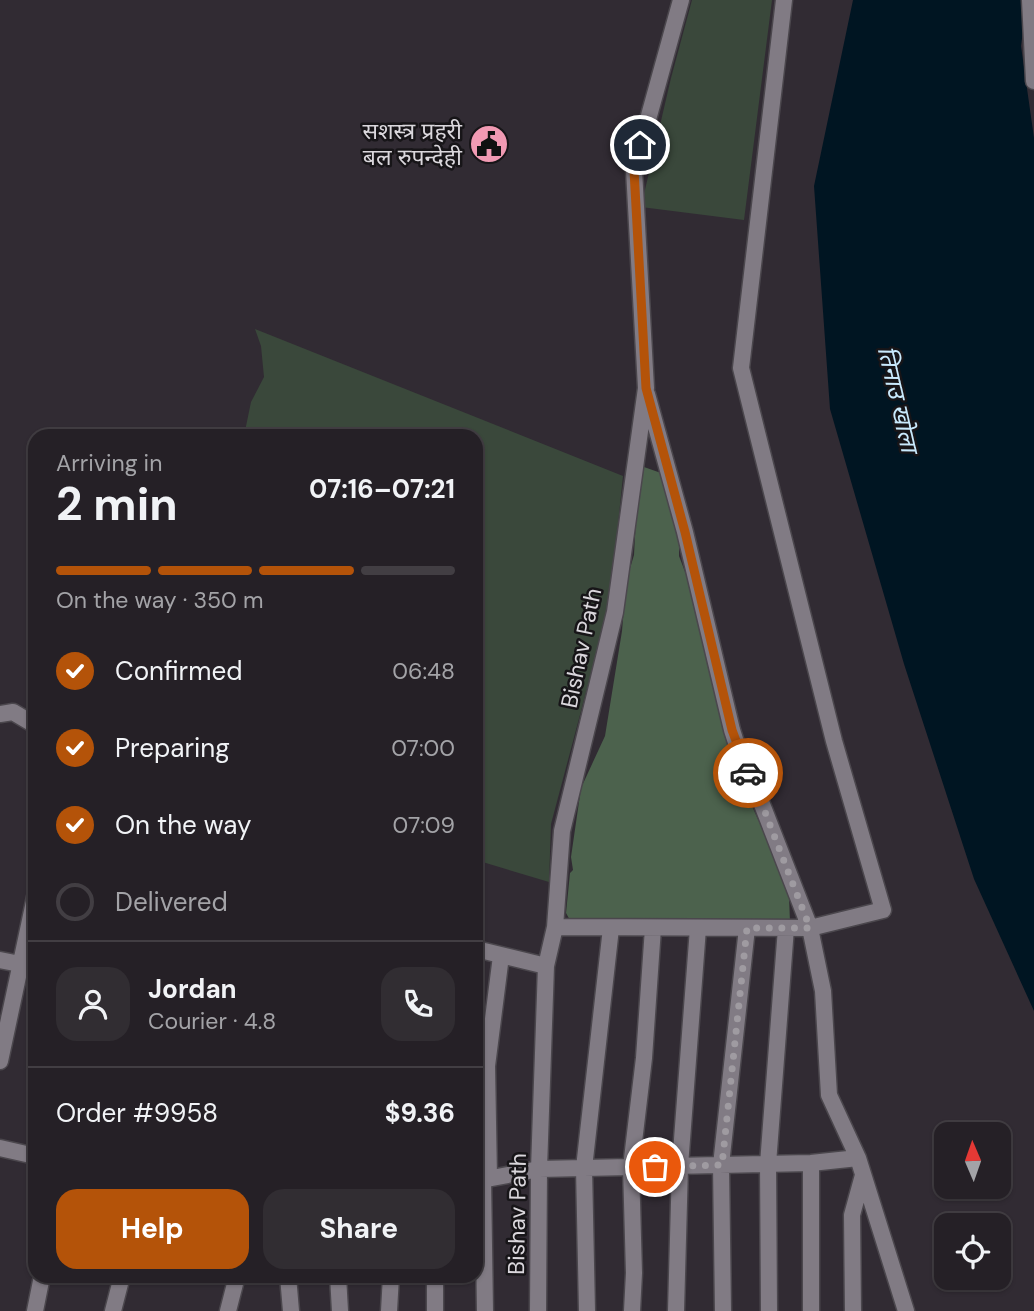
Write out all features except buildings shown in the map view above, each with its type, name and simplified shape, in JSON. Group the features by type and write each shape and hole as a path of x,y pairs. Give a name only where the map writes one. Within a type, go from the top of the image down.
{"street":[{"name":"Bishav Path","path":"538,1311 539,1169 546,966 555,928 562,831 615,612 646,388 634,170 681,0"},
{"path":"555,928 810,928 883,911 834,741 741,368 784,0"},
{"path":"1030,0 1034,81"},
{"path":"646,388 685,532 732,730 744,767 758,794 810,928 823,991 829,1095 858,1158 906,1311"},
{"path":"0,714 13,712 28,720"},
{"path":"587,1311 584,1168 611,928"},
{"path":"632,1311 634,1273 631,1167 644,1058 653,928"},
{"path":"676,1311 680,1166 698,928"},
{"path":"723,1311 722,1165 747,928"},
{"path":"769,1311 768,1164 786,928"},
{"path":"483,951 546,966"},
{"path":"485,1311 483,1179 487,1066 501,957"},
{"path":"0,960 28,966 0,1061"},
{"path":"0,1148 28,1154"},
{"path":"483,1179 539,1169 811,1163 858,1158"},
{"path":"811,1163 811,1311"},
{"path":"853,1311 852,1215 863,1175"},
{"path":"35,1311 41,1283"},
{"path":"113,1311 120,1283"},
{"path":"228,1311 235,1283"},
{"path":"289,1283 291,1311"},
{"path":"338,1283 340,1311"},
{"path":"389,1311 391,1283"},
{"path":"435,1283 435,1311"}],"green space":[{"path":"692,0 772,0 744,220 641,207"},
{"path":"255,329 623,476 610,602 551,824 549,882 483,862 483,429 245,429 251,402 264,377 261,346"},
{"path":"644,467 661,473 679,528 679,556 690,585 731,746 789,897 790,922 571,922 566,913 581,788 605,736 622,631 626,582 634,555 636,517"}],"water":[{"name":"तिनाउ खोला","path":"853,0 1027,0 1021,46 1034,138 1034,1011 974,879 904,664 830,409 814,186"}],"way so far":[{"path":"655,1167 722,1165 747,928 810,928 748,773"}],"place":[{"name":"सशस्त्र प्रहरी बल रुपन्देही","path":"489,144"}],"route":[{"path":"640,145 634,170 646,388 685,532 732,730 748,773"}]}
